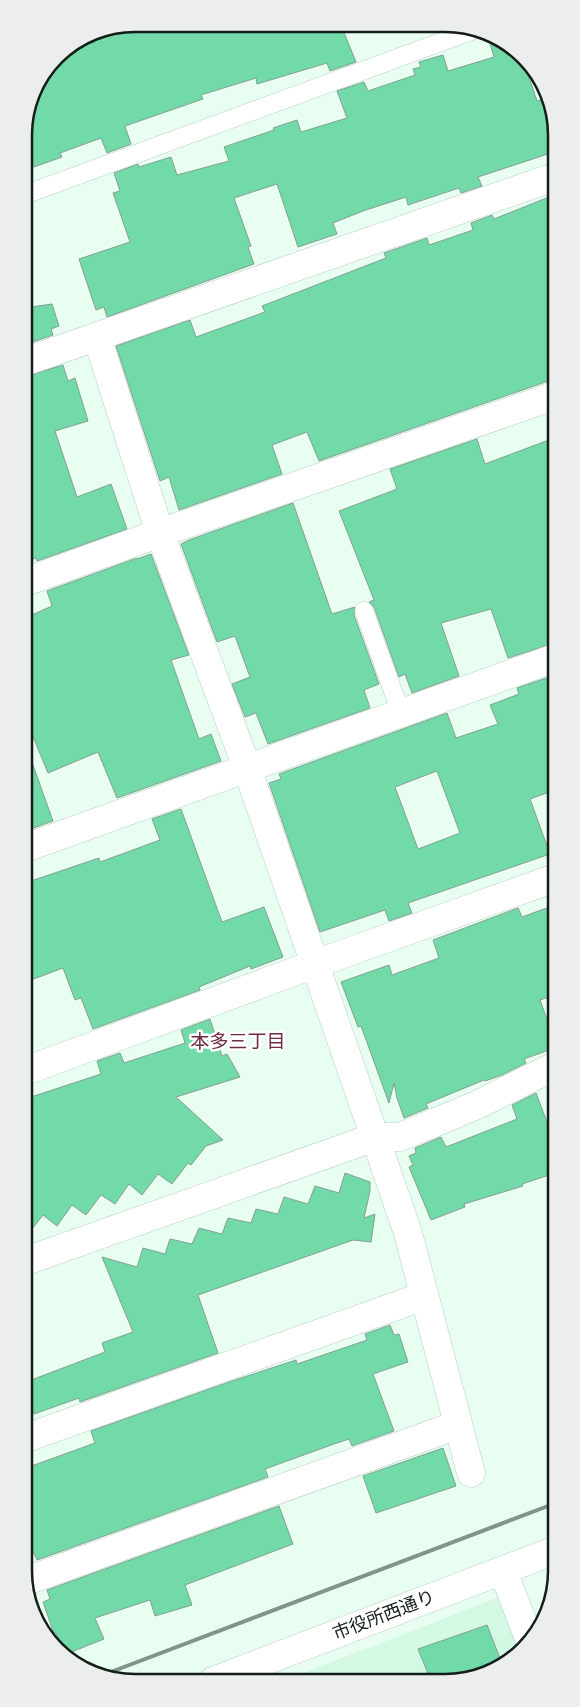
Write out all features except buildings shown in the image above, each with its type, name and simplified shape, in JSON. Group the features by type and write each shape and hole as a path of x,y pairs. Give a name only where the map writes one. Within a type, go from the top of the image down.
{"street":[{"path":"33,359 548,179"},
{"path":"97,337 160,533 247,768 408,1233 470,1473"},
{"path":"33,579 548,398"},
{"path":"33,845 548,661"},
{"path":"32,1068 547,881"},
{"path":"32,1259 374,1137 400,1137 477,1105 547,1070"},
{"path":"32,1436 424,1296"},
{"path":"32,1578 458,1425"},
{"name":"市役所西通り","path":"231,1674 547,1554"},
{"path":"503,1571 527,1633"}],"lane":[{"path":"33,192 464,34"},
{"path":"364,611 400,713"}],"shaded area":[{"path":"502,1596 518,1643 496,1661 465,1673 301,1674"}],"railway":[{"path":"111,1672 547,1506"}],"district":[{"name":"本多三丁目","path":"238,1042"}]}
